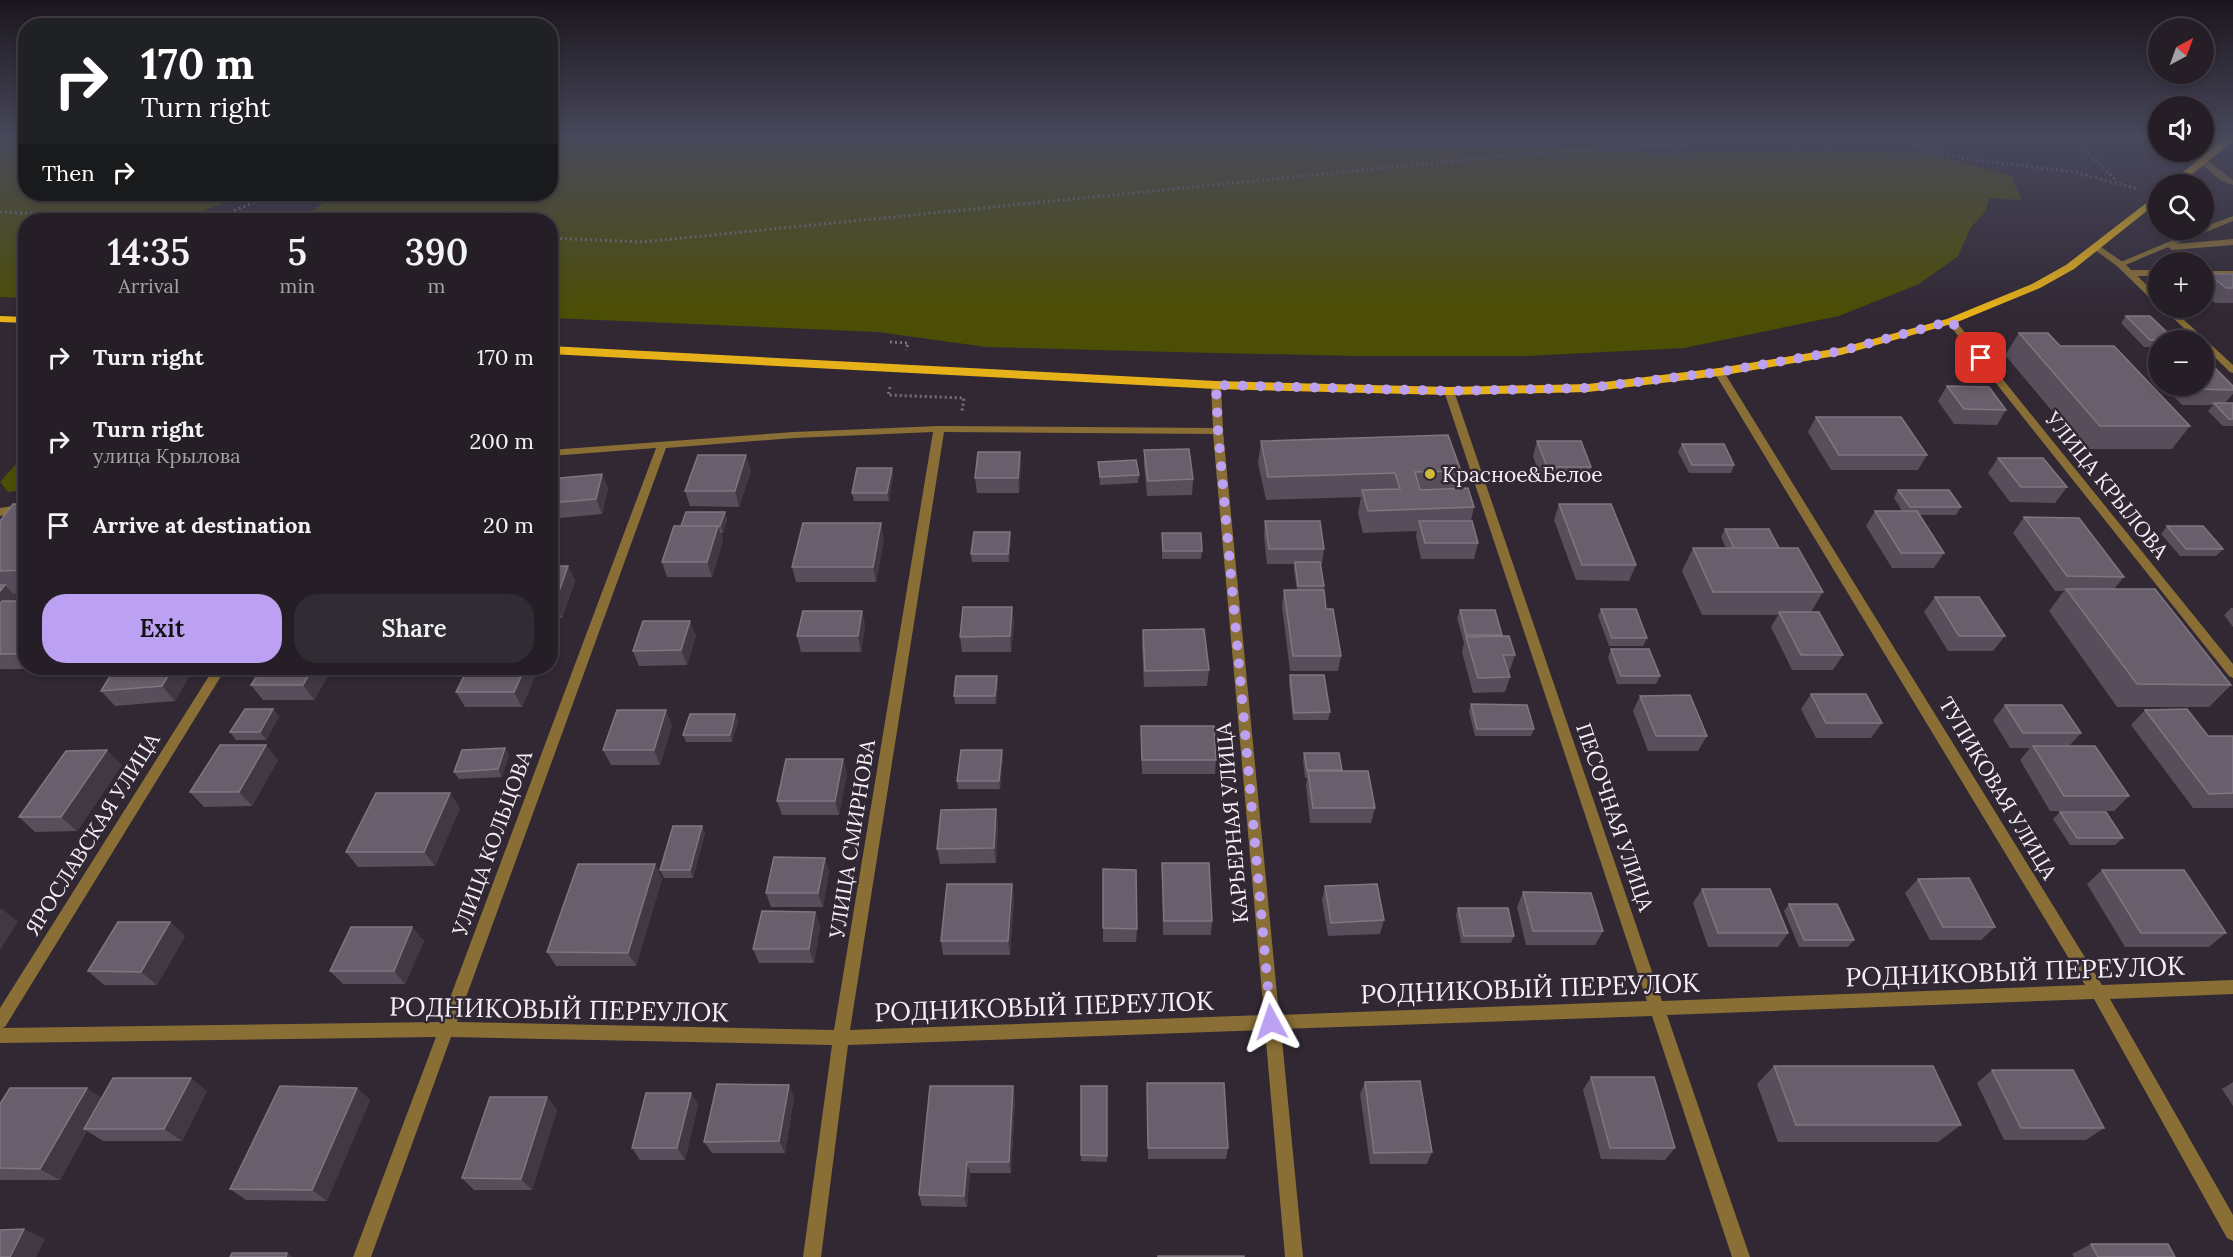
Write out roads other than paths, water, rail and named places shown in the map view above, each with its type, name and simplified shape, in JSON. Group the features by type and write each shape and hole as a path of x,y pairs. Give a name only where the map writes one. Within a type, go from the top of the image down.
{"main road":[{"path":"558,350 1216,385 1449,391 1588,388 1719,372 1841,351 1951,321 2036,286 2070,267 2098,248 2148,206"},
{"path":"0,319 18,320"}],"street":[{"path":"2120,264 2233,218"},
{"path":"2156,249 2233,242"},
{"path":"2098,248 2120,264 2148,292"},
{"path":"2128,273 2148,273"},
{"path":"2214,274 2233,274"},
{"path":"2177,318 2191,330"},
{"name":"УЛИЦА КРЫЛОВА","path":"1951,321 2233,673"},
{"path":"2214,352 2233,370"},
{"name":"ТУПИКОВАЯ УЛИЦА","path":"1719,372 2098,992 2233,1232"},
{"name":"КАРЬЕРНАЯ УЛИЦА","path":"1216,385 1218,431 1294,1257"},
{"name":"ПЕСОЧНАЯ УЛИЦА","path":"1449,391 1741,1257"},
{"path":"558,452 794,435 939,429 1218,431"},
{"name":"УЛИЦА СМИРНОВА","path":"813,1257 841,1038 939,429"},
{"name":"УЛИЦА КОЛЬЦОВА","path":"362,1257 662,445"},
{"path":"0,512 18,509"},
{"name":"ЯРОСЛАВСКАЯ УЛИЦА","path":"0,1022 216,675"},
{"name":"РОДНИКОВЫЙ ПЕРЕУЛОК","path":"0,1036 446,1029 841,1038 2233,987"}],"place":[{"name":"Красное&Белое","path":"1430,474"}]}
